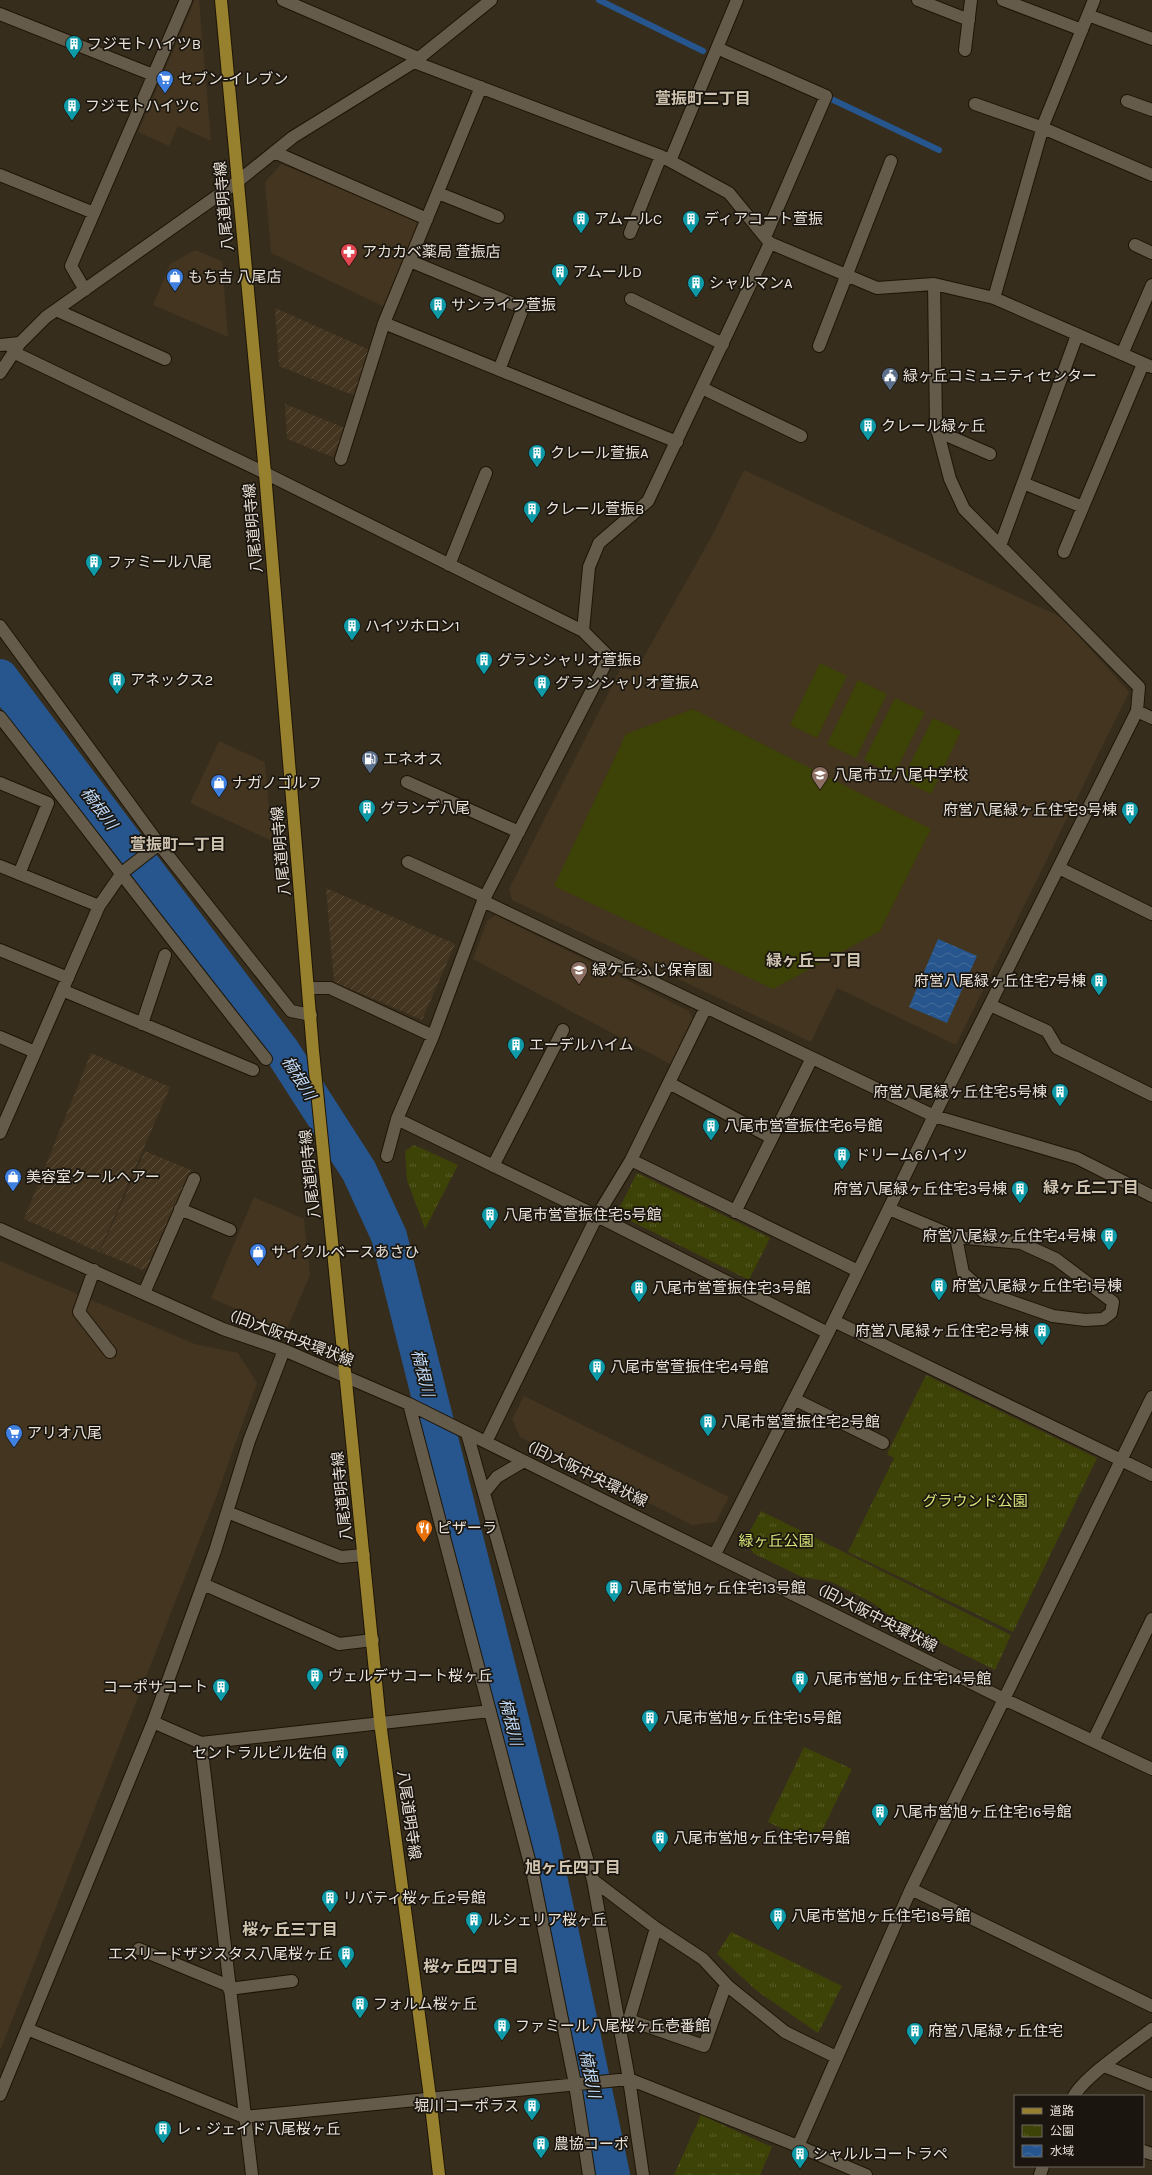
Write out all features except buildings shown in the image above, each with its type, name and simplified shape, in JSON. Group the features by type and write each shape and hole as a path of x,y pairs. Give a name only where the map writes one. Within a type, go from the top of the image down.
{"main road":[{"name":"八尾道明寺線","path":"221,0 265,473 309,988 310,1015 347,1376 380,1722 439,2175"}],"street":[{"path":"85,290 71,266 186,0"},
{"path":"283,0 481,88 665,159 729,193 768,240 847,276 877,288 934,284 994,298 1148,366 1083,507 1064,552"},
{"path":"0,373 17,347 56,310 238,182 294,137 416,60 491,0"},
{"path":"630,233 717,48 737,0"},
{"path":"918,0 969,20"},
{"path":"965,50 971,0"},
{"path":"1003,0 1082,30"},
{"path":"994,298 1043,128 1094,0"},
{"path":"0,14 153,75"},
{"path":"1088,15 1152,39"},
{"path":"583,632 589,567 599,543 648,502 723,344 768,240 826,96 717,48"},
{"path":"341,459 384,323 481,88"},
{"path":"1127,101 1152,110"},
{"path":"975,104 1043,128 1152,176"},
{"path":"274,152 427,219"},
{"path":"819,346 891,161"},
{"path":"0,175 94,213"},
{"path":"438,192 498,217"},
{"path":"1135,245 1152,253"},
{"path":"410,261 523,308 499,370"},
{"path":"715,1554 828,1333 934,1116 1137,711 1140,686 964,509 950,479 936,424 934,284"},
{"path":"1122,354 1152,285"},
{"path":"631,299 723,344"},
{"path":"56,310 165,359"},
{"path":"384,323 677,442"},
{"path":"1000,546 1077,335"},
{"path":"0,345 17,347 583,632 609,657 484,899 433,1036 396,1119 387,1156"},
{"path":"702,388 801,436"},
{"path":"938,431 990,454"},
{"path":"449,565 486,473"},
{"path":"1023,483 1083,507"},
{"path":"0,626 159,844 291,1011 310,1015"},
{"path":"1137,711 1152,718"},
{"path":"0,718 122,873 173,943 266,1059"},
{"path":"407,782 519,832"},
{"path":"0,783 48,803 19,874"},
{"path":"1,1126 99,906 122,873 159,844"},
{"path":"408,862 934,1116 1077,1158 1152,1196"},
{"path":"0,866 99,906"},
{"path":"1059,868 1152,914"},
{"path":"0,950 68,978"},
{"path":"142,1024 165,955"},
{"path":"309,988 330,988 433,1036"},
{"path":"62,990 253,1070"},
{"path":"990,1005 1047,1031 1056,1048 1152,1095"},
{"path":"486,1442 597,1216 631,1160 706,1007"},
{"path":"493,1166 563,1030"},
{"path":"0,1037 35,1052"},
{"path":"735,1212 812,1058"},
{"path":"669,1083 772,1138"},
{"path":"396,1119 597,1216 828,1333"},
{"path":"631,1160 858,1271"},
{"path":"144,1293 194,1179"},
{"path":"180,1209 230,1230"},
{"path":"889,1209 956,1237 1022,1243 1056,1259 1113,1302 1111,1313 1103,1319 1085,1320 1052,1316 984,1292 963,1273 956,1237"},
{"name":"(旧)大阪中央環状線","path":"0,1228 223,1329 284,1350 409,1404 715,1554 1004,1699 1152,1769"},
{"path":"94,1270 79,1312 110,1352"},
{"path":"834,1321 1152,1475"},
{"path":"0,2095 153,1722 203,1584 249,1442 284,1350"},
{"path":"798,2146 911,1889 1152,1397"},
{"path":"794,1399 883,1443"},
{"path":"409,1404 533,1875 575,2084 589,2175"},
{"path":"467,1433 593,1880 624,2021 629,2078 643,2175"},
{"path":"484,1493 497,1476 524,1461"},
{"path":"227,1512 341,1557 364,1555"},
{"path":"203,1584 339,1644 373,1640"},
{"path":"1093,1741 1152,1620"},
{"path":"153,1722 201,1743 490,1711"},
{"path":"201,1743 252,2175"},
{"path":"593,1880 656,1928 703,1959 726,1984 785,2032 836,2057"},
{"path":"911,1889 1152,2006"},
{"path":"624,2021 656,1928"},
{"path":"139,1949 229,1987 292,1981"},
{"path":"624,2021 704,2046 726,1984"},
{"path":"27,2029 244,2117 629,2078 866,2175"},
{"path":"1075,2095 1104,2066 1152,2030"},
{"path":"1104,2066 1152,2085"}],"shaded area":[{"path":"195,0 199,0 211,141 178,126 169,146 138,132"},
{"path":"281,164 423,223 387,308 271,253 265,182"},
{"path":"195,250 222,261 228,337 153,305 170,264"},
{"path":"275,308 372,351 358,397 279,366"},
{"path":"285,404 345,428 333,457 287,439"},
{"name":"八尾市立八尾中学校","path":"744,470 1063,618 1129,692 956,1045 837,988 811,1042 512,900 509,889 621,668 636,671 714,532"},
{"path":"219,741 265,762 272,841 190,803"},
{"path":"326,888 455,944 422,1020 334,982"},
{"name":"緑ケ丘ふじ保育園","path":"496,915 689,1011 694,1022 672,1065 473,959 487,921"},
{"path":"91,1053 170,1087 99,1252 24,1219"},
{"path":"145,1151 191,1170 147,1267 143,1270 100,1252"},
{"path":"254,1197 304,1219 310,1275 286,1331 211,1298"},
{"path":"0,1261 195,1344 238,1353 257,1383 217,1495 0,2051"},
{"path":"524,1396 729,1497 716,1522 692,1525 520,1437 512,1419"}],"green space":[{"path":"820,663 847,676 817,738 790,725"},
{"path":"858,680 887,694 856,758 827,744"},
{"path":"895,698 925,712 894,775 864,760"},
{"path":"693,709 931,829 880,931 773,989 554,886 626,734"},
{"path":"933,718 961,731 931,794 902,780"},
{"path":"414,1145 458,1165 425,1229 407,1180 405,1151"},
{"path":"637,1173 770,1238 749,1280 621,1216 619,1209"},
{"name":"グラウンド公園","path":"926,1375 1097,1458 1013,1632 848,1552 894,1458 887,1454"},
{"name":"緑ヶ丘公園","path":"761,1511 1011,1635 995,1670 895,1620 873,1603 832,1582 802,1577 753,1553 746,1538"},
{"path":"804,1747 852,1769 815,1845 768,1822"},
{"path":"731,1932 842,1986 818,2033 757,1991 717,1954"},
{"path":"701,2115 772,2147 760,2175 674,2175"}],"water":[{"path":"938,939 977,956 947,1023 909,1007"}],"waterway":[{"path":"599,0 703,51"},
{"path":"829,98 939,150"},
{"name":"楠根川","path":"0,677 282,1051 359,1171 389,1236 541,1839 612,2175"}],"place":[{"name":"フジモトハイツB","path":"74,59"},
{"name":"セブン-イレブン","path":"165,94"},
{"name":"フジモトハイツC","path":"72,121"},
{"name":"アムールC","path":"581,234"},
{"name":"ディアコート萱振","path":"691,234"},
{"name":"アカカベ薬局 萱振店","path":"349,267"},
{"name":"アムールD","path":"560,287"},
{"name":"もち吉 八尾店","path":"175,292"},
{"name":"シャルマンA","path":"696,298"},
{"name":"サンライフ萱振","path":"438,320"},
{"name":"緑ヶ丘コミュニティセンター","path":"890,391"},
{"name":"クレール緑ヶ丘","path":"868,441"},
{"name":"クレール萱振A","path":"537,468"},
{"name":"クレール萱振B","path":"532,524"},
{"name":"ファミール八尾","path":"94,577"},
{"name":"ハイツホロン1","path":"352,641"},
{"name":"グランシャリオ萱振B","path":"484,675"},
{"name":"アネックス2","path":"117,695"},
{"name":"グランシャリオ萱振A","path":"542,698"},
{"name":"エネオス","path":"370,774"},
{"name":"八尾市立八尾中学校","path":"820,790"},
{"name":"ナガノゴルフ","path":"219,798"},
{"name":"グランデ八尾","path":"367,823"},
{"name":"府営八尾緑ヶ丘住宅9号棟","path":"1130,825"},
{"name":"緑ケ丘ふじ保育園","path":"579,985"},
{"name":"府営八尾緑ヶ丘住宅7号棟","path":"1099,996"},
{"name":"エーデルハイム","path":"516,1060"},
{"name":"府営八尾緑ヶ丘住宅5号棟","path":"1060,1107"},
{"name":"八尾市営萱振住宅6号館","path":"711,1141"},
{"name":"ドリーム6ハイツ","path":"842,1170"},
{"name":"美容室クールヘアー","path":"13,1192"},
{"name":"府営八尾緑ヶ丘住宅3号棟","path":"1020,1204"},
{"name":"八尾市営萱振住宅5号館","path":"490,1230"},
{"name":"府営八尾緑ヶ丘住宅4号棟","path":"1109,1251"},
{"name":"サイクルベースあさひ","path":"258,1267"},
{"name":"府営八尾緑ヶ丘住宅1号棟","path":"939,1301"},
{"name":"八尾市営萱振住宅3号館","path":"639,1303"},
{"name":"府営八尾緑ヶ丘住宅2号棟","path":"1042,1346"},
{"name":"八尾市営萱振住宅4号館","path":"597,1382"},
{"name":"八尾市営萱振住宅2号館","path":"708,1437"},
{"name":"アリオ八尾","path":"14,1448"},
{"name":"ピザーラ","path":"424,1543"},
{"name":"八尾市営旭ヶ丘住宅13号館","path":"614,1603"},
{"name":"ヴェルデサコート桜ヶ丘","path":"315,1691"},
{"name":"八尾市営旭ヶ丘住宅14号館","path":"800,1694"},
{"name":"コーポサコート","path":"221,1702"},
{"name":"八尾市営旭ヶ丘住宅15号館","path":"650,1733"},
{"name":"セントラルビル佐伯","path":"340,1768"},
{"name":"八尾市営旭ヶ丘住宅16号館","path":"880,1827"},
{"name":"八尾市営旭ヶ丘住宅17号館","path":"660,1853"},
{"name":"リバティ桜ヶ丘2号館","path":"330,1913"},
{"name":"八尾市営旭ヶ丘住宅18号館","path":"778,1931"},
{"name":"ルシェリア桜ヶ丘","path":"474,1935"},
{"name":"エスリードザジスタス八尾桜ヶ丘","path":"346,1969"},
{"name":"フォルム桜ヶ丘","path":"360,2019"},
{"name":"ファミール八尾桜ヶ丘壱番館","path":"502,2041"},
{"name":"府営八尾緑ヶ丘住宅","path":"915,2046"},
{"name":"堀川コーポラス","path":"532,2121"},
{"name":"レ・ジェイド八尾桜ヶ丘","path":"163,2144"},
{"name":"農協コーポ","path":"541,2159"},
{"name":"シャルルコートラペ","path":"800,2169"}],"district":[{"name":"萱振町二丁目","path":"703,98"},
{"name":"萱振町一丁目","path":"178,844"},
{"name":"緑ヶ丘一丁目","path":"814,960"},
{"name":"緑ヶ丘二丁目","path":"1091,1187"},
{"name":"旭ヶ丘四丁目","path":"573,1867"},
{"name":"桜ヶ丘三丁目","path":"290,1929"},
{"name":"桜ヶ丘四丁目","path":"471,1966"}]}
